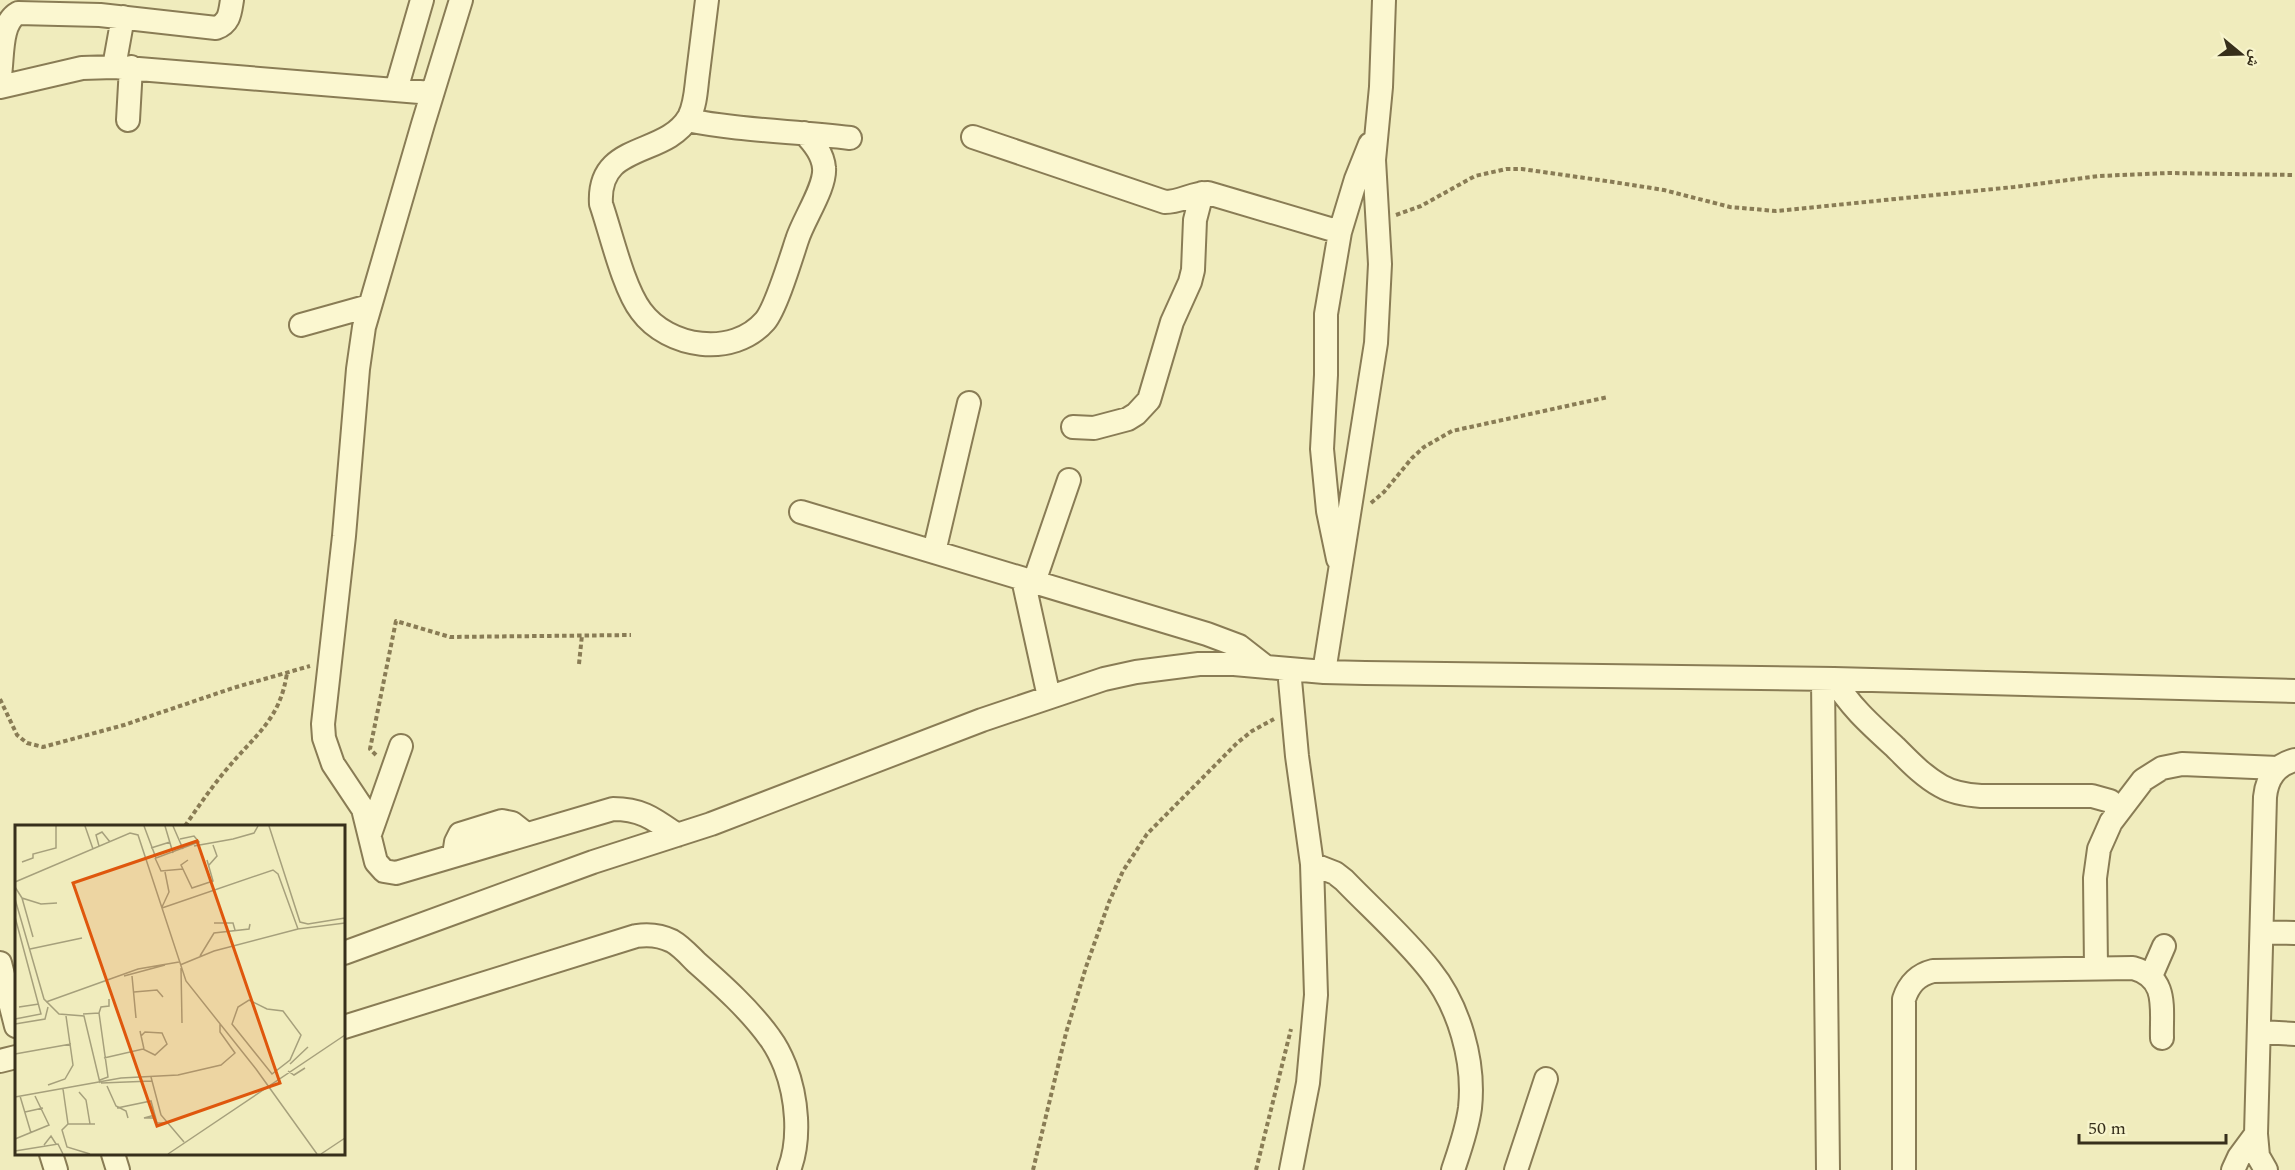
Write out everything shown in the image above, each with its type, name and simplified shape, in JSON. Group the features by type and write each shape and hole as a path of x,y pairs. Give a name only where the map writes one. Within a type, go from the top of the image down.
{"street":[{"path":"0,75 6,27 14,15 23,12 69,7 102,7 123,17 216,27 221,26 228,19 232,0"},
{"path":"396,90 422,0"},
{"path":"461,0 369,306 358,369 323,724 324,738 333,764 363,809 376,862 384,871 390,873 601,811 619,809 637,811 649,815 677,835"},
{"path":"707,0 694,100 687,120 672,135 612,165 602,183 600,193 601,204 629,287 640,309 652,324 670,336 711,344 733,341 752,332 767,319 803,223 824,177 822,159 812,141 804,133"},
{"path":"1324,672 1376,343 1380,264 1374,160 1381,87 1384,0"},
{"path":"123,17 122,67 128,120"},
{"path":"0,87 82,68 122,67 432,93"},
{"path":"687,120 732,128 850,138"},
{"path":"1341,571 1328,511 1322,428 1326,375 1326,314 1340,232 1356,179 1376,128"},
{"path":"973,137 1165,202 1178,201 1202,193 1340,232"},
{"path":"1073,427 1094,428 1128,419 1149,400 1168,333 1190,282 1193,270 1195,220 1202,193"},
{"path":"301,325 369,306"},
{"path":"934,552 969,403"},
{"path":"1049,697 1028,580 1069,480"},
{"path":"801,512 1223,639 1239,646 1266,667"},
{"path":"345,953 477,903 677,835 1049,697 1104,679 1167,667 1234,664 1324,672 1828,679 2295,690"},
{"path":"1289,669 1292,713 1312,864 1316,995 1314,1039 1303,1114 1291,1170"},
{"path":"1828,679 1855,709 1921,772 1943,787 1968,795 1980,796 2092,796 2104,799 2119,809"},
{"path":"1828,679 1828,1170"},
{"path":"370,834 400,746"},
{"path":"2096,968 2096,863 2104,835 2119,809 2143,780 2162,768 2182,764 2286,764"},
{"path":"2266,1170 2258,1156 2256,1134 2266,789 2272,774 2286,764"},
{"path":"2092,796 2116,784 2143,780"},
{"path":"1312,864 1335,873 1352,888 1430,970 1454,1012 1466,1048 1470,1077 1470,1106 1465,1136 1453,1170"},
{"path":"2263,932 2295,933"},
{"path":"345,1027 636,936 664,938 680,947 727,991 770,1038 779,1052 791,1084 796,1119 794,1147 789,1170"},
{"path":"2151,976 2164,946"},
{"path":"0,963 15,1022"},
{"path":"1904,1170 1903,1008 1904,999 1911,984 1917,978 1933,971 2133,968 2151,976 2161,992 2162,1038"},
{"path":"2260,1032 2295,1034"},
{"path":"0,1061 15,1057"},
{"path":"1516,1170 1546,1079"},
{"path":"2233,1170 2239,1157 2256,1134"},
{"path":"51,1155 56,1170"},
{"path":"113,1155 118,1170"}],"path":[{"path":"1377,219 1421,206 1475,176 1506,169 1522,169 1621,183 1664,190 1730,207 1776,211 2099,176 2295,175"},
{"path":"1350,516 1384,492 1424,447 1452,431 1608,397"},
{"path":"392,769 370,749 396,621 450,637 631,635"},
{"path":"579,664 582,635"},
{"path":"0,699 17,735 27,743 43,747 124,725 233,688 331,660"},
{"path":"186,825 224,772 271,721 282,698 288,673"},
{"path":"1033,1170 1065,1033 1097,935 1123,871 1147,834 1237,743 1264,723 1292,713"},
{"path":"1256,1170 1292,1026"}]}
